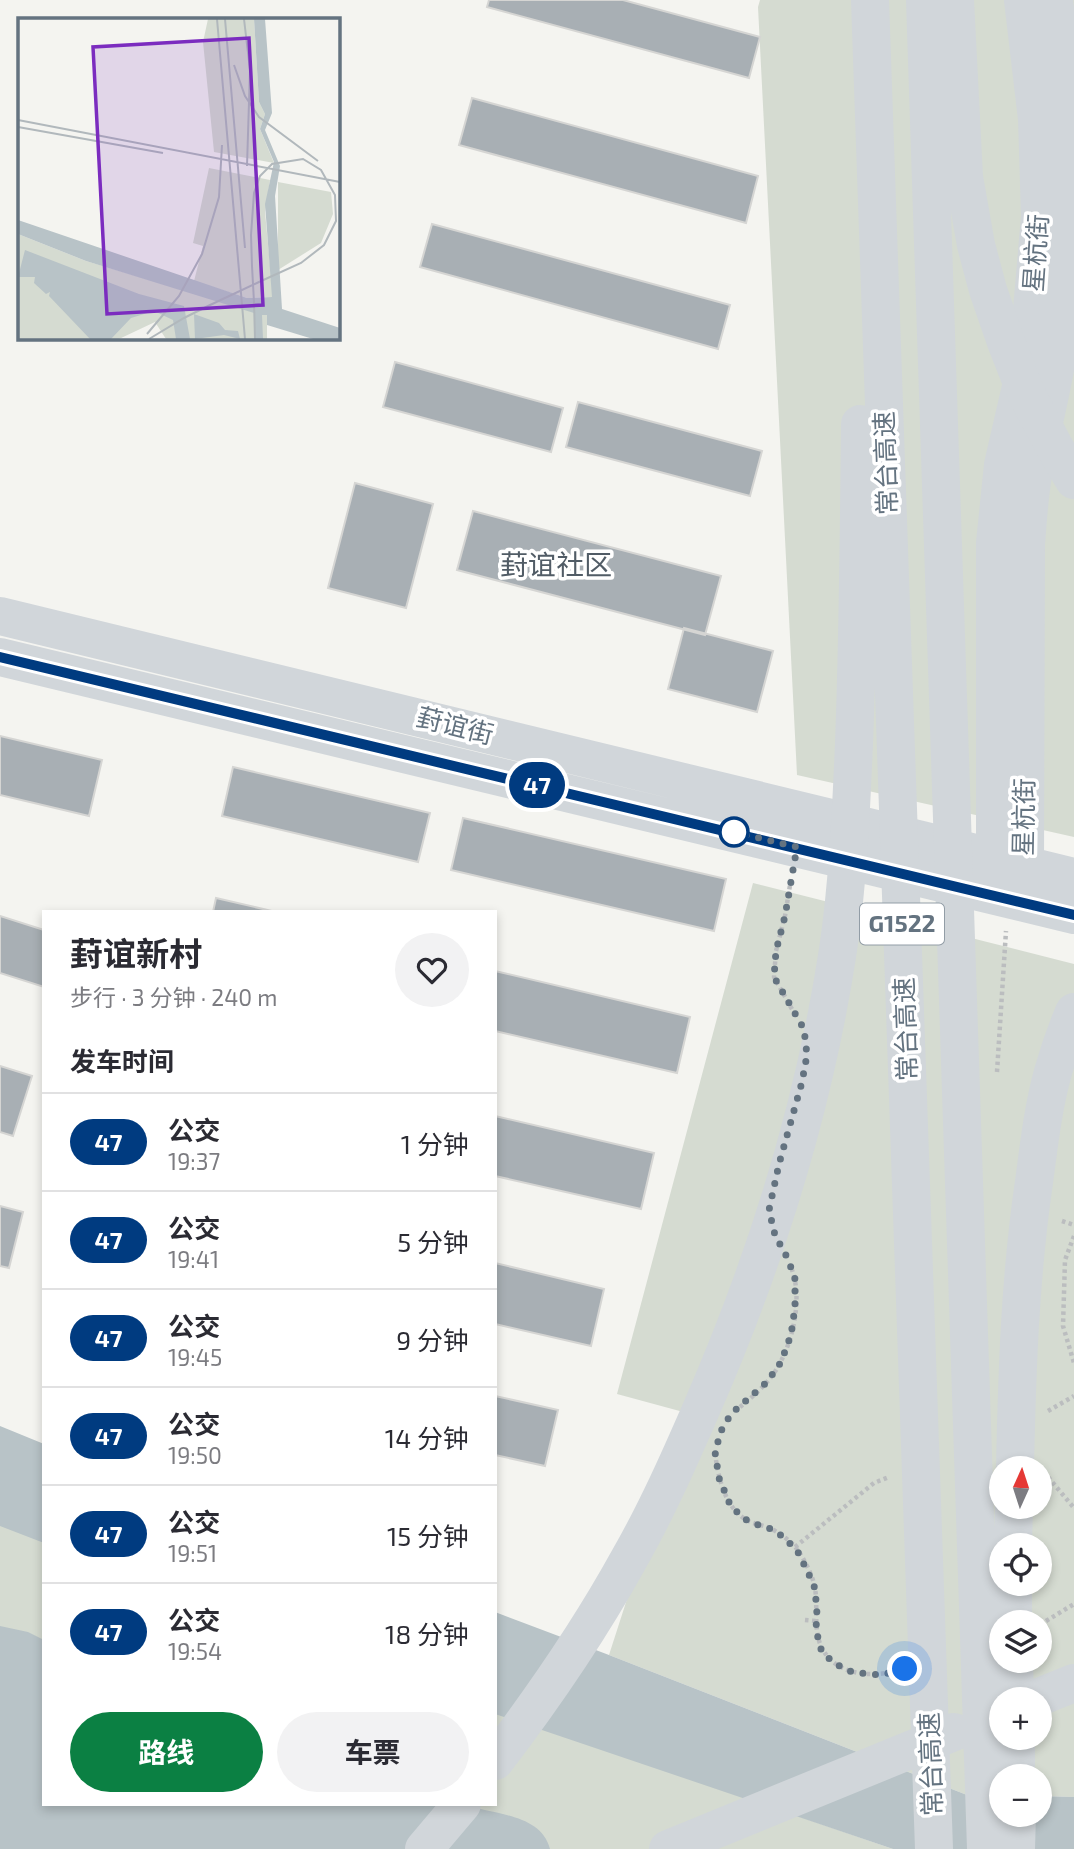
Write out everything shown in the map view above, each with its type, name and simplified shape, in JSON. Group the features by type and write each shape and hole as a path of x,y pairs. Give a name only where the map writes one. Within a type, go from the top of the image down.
{"main road":[{"name":"常台高速","path":"870,0 934,1849"},
{"name":"常台高速","path":"925,0 986,1849"},
{"path":"955,0 964,177 976,245 988,290 1026,393 1074,480"},
{"name":"星杭街","path":"1010,861 995,543 1003,465 1023,379 1031,321 1040,216 1037,119 1023,0"},
{"name":"星杭街","path":"1008,898 1027,531 1034,470 1053,384 1062,326 1071,217 1069,127 1054,0"},
{"path":"497,1758 572,1652 608,1595 673,1474 724,1356 758,1267 785,1185 811,1085 838,949 851,800 858,649 861,320 873,97"},
{"name":"葑谊街","path":"0,616 1074,877"},
{"name":"葑谊街","path":"0,657 1074,915"},
{"path":"1014,1456 1017,1359 1030,1210 1053,1072 1074,1012"},
{"path":"1052,1692 1074,1683"},
{"path":"1052,1718 1074,1709"},
{"path":"668,1849 989,1718"},
{"path":"726,1849 989,1743"},
{"path":"424,1849 459,1806"},
{"path":"1016,1849 1017,1827"}],"path":[{"path":"797,847 776,951 774,977 798,1020"},
{"path":"997,1072 1008,898"},
{"path":"1054,1218 1074,1225"},
{"path":"1074,1236 1065,1260 1063,1326 1074,1363"},
{"path":"731,1414 767,1382 781,1362 791,1335 795,1279 788,1259"},
{"path":"715,1452 719,1478 729,1502 741,1517 760,1529 767,1527 797,1550 814,1585 816,1630 821,1649 832,1662 852,1672 881,1675 895,1671"},
{"path":"790,1552 797,1550"},
{"path":"1052,1616 1074,1604"},
{"path":"805,1620 816,1621"}],"shaded area":[{"path":"760,0 1074,0 1074,837 797,775 758,7"},
{"path":"753,883 1074,964 1074,1797 1052,1796 1052,1764 989,1764 989,1783 967,1795 609,1655 687,1413 617,1394"},
{"path":"0,1426 42,1443 42,1542 0,1526"},
{"path":"0,1524 42,1539 42,1806 497,1806 497,1710 893,1849 0,1849"},
{"path":"497,1613 967,1795 989,1808 989,1827 1052,1827 1052,1796 1074,1797 1074,1849 893,1849 497,1715"},
{"path":"0,1626 28,1632 42,1639 42,1806 470,1806 526,1822 537,1828 545,1837 550,1849 0,1849"}],"building":[{"path":"489,0 623,0 760,37 749,78 487,7"},
{"path":"472,98 758,176 746,223 459,145"},
{"path":"432,224 730,305 718,349 420,267"},
{"path":"395,362 563,408 551,452 383,407"},
{"path":"578,402 762,451 750,496 566,447"},
{"path":"355,483 433,504 406,608 328,588"},
{"path":"473,511 721,576 705,635 457,570"},
{"path":"684,628 773,651 757,712 668,689"},
{"path":"0,736 102,760 89,816 0,795"},
{"path":"233,767 430,813 418,862 222,816"},
{"path":"463,818 726,879 714,931 451,870"},
{"path":"216,898 267,910 213,910"},
{"path":"0,916 42,929 42,986 0,973"},
{"path":"497,971 690,1017 677,1073 497,1031"},
{"path":"0,1066 32,1076 13,1136 0,1132"},
{"path":"497,1116 654,1153 641,1209 497,1176"},
{"path":"0,1206 23,1212 9,1268 0,1266"},
{"path":"497,1263 604,1289 591,1346 497,1324"},
{"path":"497,1396 558,1410 545,1466 497,1455"}],"bus line":[{"name":"47","path":"0,657 1074,915"}],"district":[{"name":"葑谊社区","path":"556,565"}],"route":[{"path":"734,832 797,847 776,951 774,977 804,1029 807,1055 769,1210 775,1235 795,1279 791,1335 781,1362 767,1382 731,1414 721,1431 715,1452 719,1478 729,1502 741,1517 767,1527 797,1550 814,1585 816,1630 821,1649 832,1662 852,1672 881,1675 905,1669"}]}
